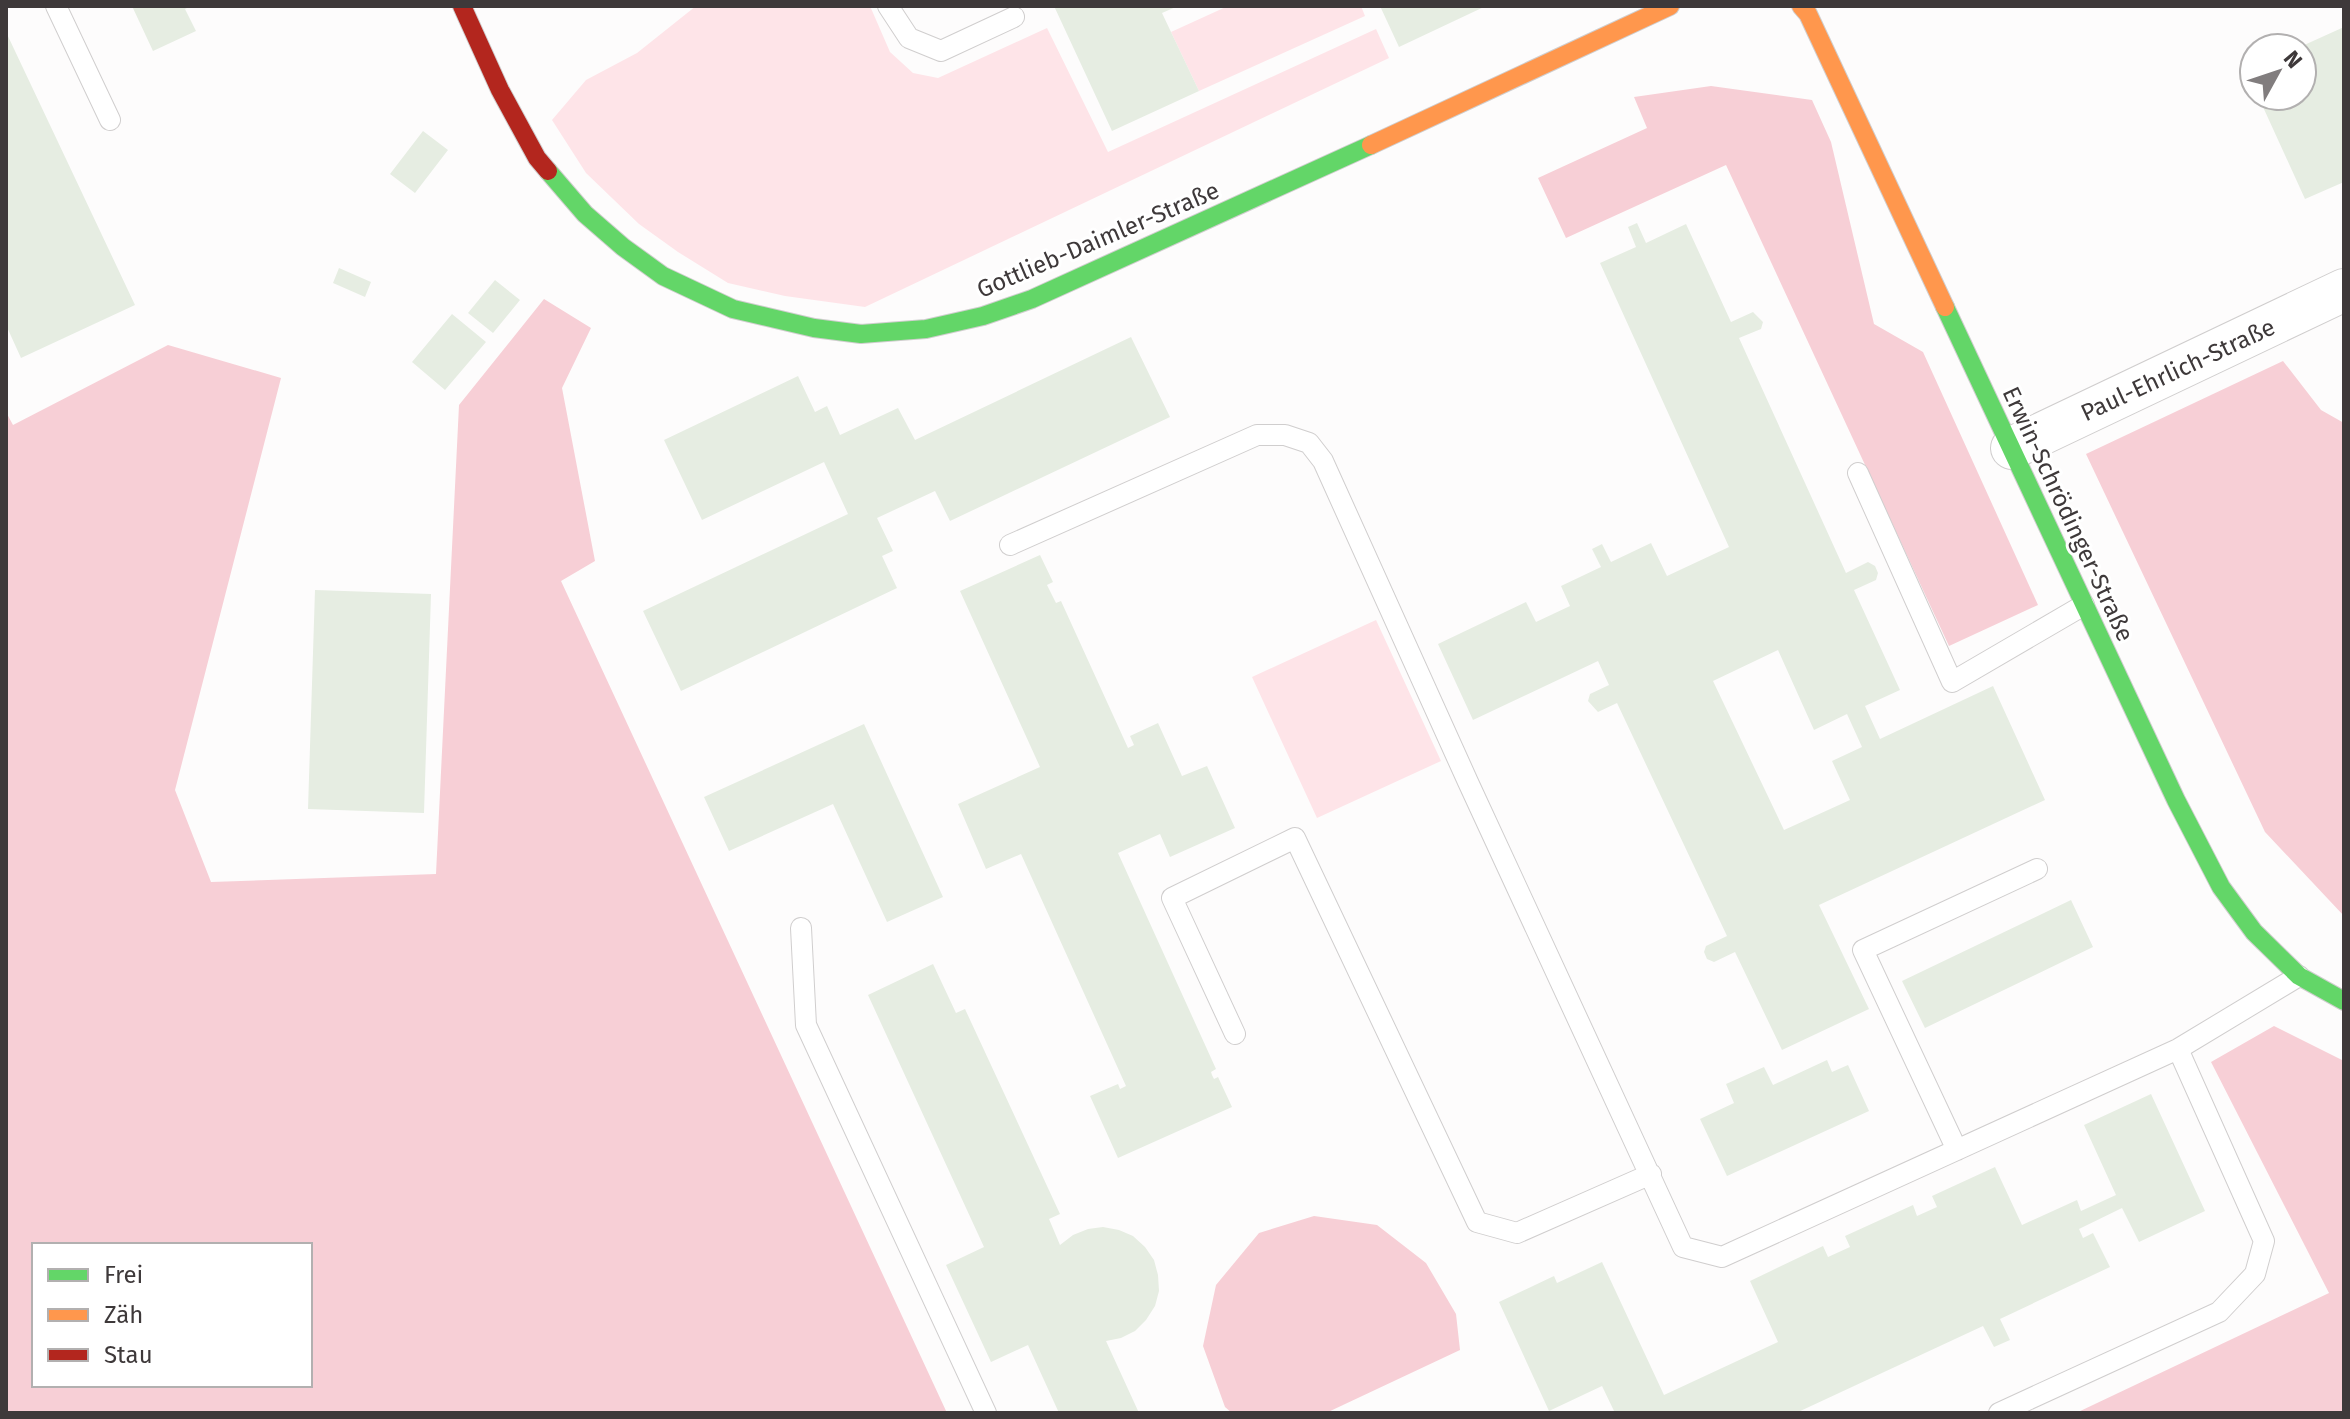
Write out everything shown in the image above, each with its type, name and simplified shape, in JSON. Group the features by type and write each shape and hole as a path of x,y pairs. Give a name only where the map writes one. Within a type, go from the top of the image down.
{"street":[{"name":"Gottlieb-Daimler-Straße","path":"462,6 500,90 537,158 585,214 623,247 663,276 733,309 861,334 926,329 983,316 1032,299 1670,6"},
{"name":"Erwin-Schrödinger-Straße","path":"1801,6 1808,14 2176,800 2221,887 2254,932 2299,976 2344,1001"},
{"name":"Paul-Ehrlich-Straße","path":"2012,448 2344,290"}],"lane":[{"path":"56,6 110,120"},
{"path":"888,6 909,38 941,51 1014,17"},
{"path":"1010,545 1257,435 1285,435 1309,443 1323,461 1683,1247 1722,1257 2178,1049 2299,976"},
{"path":"1858,473 1952,682 2084,605"},
{"path":"1235,1034 1172,898 1295,838 1477,1222 1517,1233 1651,1174"},
{"path":"1957,1150 1863,950 2037,869"},
{"path":"801,928 806,1025 986,1413"},
{"path":"1999,1413 2219,1312 2255,1274 2264,1241 2178,1049"}],"shaded area":[{"path":"696,6 870,6 890,52 913,73 938,78 1047,28 1108,152 1376,29 1389,58 865,307 785,296 728,283 639,224 586,173 552,120 586,80 637,53"},
{"path":"1228,6 1361,6 1365,16 1199,91 1171,32"},
{"path":"1711,86 1812,100 1831,142 1874,324 1923,352 2038,605 1949,646 1726,165 1566,238 1538,178 1647,128 1634,97"},
{"path":"544,299 591,328 562,388 595,561 561,581 947,1413 6,1413 6,412 13,425 168,345 281,378 175,790 211,882 436,874 459,405"},
{"path":"2283,361 2321,410 2344,423 2344,916 2265,832 2086,454"},
{"path":"1376,620 1441,761 1317,818 1252,677"},
{"path":"2274,1026 2344,1061 2344,1413 2076,1413 2329,1293 2211,1062"},
{"path":"1314,1216 1377,1225 1426,1263 1456,1314 1460,1350 1326,1413 1232,1413 1225,1407 1203,1346 1216,1285 1259,1233"}],"building":[{"path":"132,6 191,6 185,9 196,31 153,51"},
{"path":"1054,6 1178,6 1162,13 1199,91 1112,131"},
{"path":"1380,6 1486,6 1399,47"},
{"path":"2344,27 2344,182 2305,199 2265,112 2318,112 2318,39"},
{"path":"6,32 135,305 21,358 6,325"},
{"path":"423,131 448,150 415,193 390,174"},
{"path":"1637,223 1646,243 1686,224 1731,322 1753,312 1763,322 1761,329 1739,338 1846,573 1868,562 1875,566 1878,573 1876,580 1854,590 1900,690 1865,706 1880,739 1993,686 2045,800 1819,905 1869,1009 1782,1050 1735,952 1714,962 1707,959 1704,952 1706,946 1727,936 1617,703 1598,712 1588,701 1590,694 1609,685 1598,661 1473,720 1438,644 1526,602 1536,622 1570,606 1561,586 1601,567 1592,549 1602,544 1611,562 1651,543 1667,576 1729,547 1600,263 1636,247 1628,227","holes":["1778,650 1814,730 1847,714 1862,747 1832,761 1850,800 1784,830 1713,681"]},
{"path":"339,268 371,282 365,297 333,283"},
{"path":"495,280 520,300 493,333 468,313"},
{"path":"452,314 486,342 445,390 412,362"},
{"path":"1131,337 1170,417 950,521 935,491 877,518 893,551 882,556 897,588 681,691 643,611 848,514 824,462 702,520 664,440 798,376 815,412 827,406 840,435 898,408 915,440"},
{"path":"1040,555 1053,582 1047,585 1056,603 1061,601 1128,748 1134,745 1130,736 1158,723 1182,776 1207,766 1235,828 1170,857 1160,834 1118,853 1216,1069 1211,1072 1212,1075 1214,1079 1218,1077 1232,1107 1118,1158 1090,1096 1118,1084 1120,1089 1126,1086 1021,854 986,869 958,804 1040,767 960,591"},
{"path":"315,590 431,594 424,813 308,809"},
{"path":"864,724 943,897 887,922 833,804 729,851 704,797"},
{"path":"2071,900 2093,947 1925,1028 1902,981"},
{"path":"933,964 956,1013 965,1009 1060,1214 1049,1219 1060,1245 1073,1235 1103,1227 1133,1236 1154,1260 1159,1291 1155,1306 1135,1331 1106,1341 1139,1413 1059,1413 1028,1345 991,1362 946,1265 984,1247 868,995"},
{"path":"1827,1060 1832,1072 1848,1065 1869,1111 1727,1176 1700,1119 1734,1103 1726,1084 1764,1067 1773,1085"},
{"path":"2151,1094 2205,1211 2139,1242 2122,1208 2079,1229 2083,1238 2093,1233 2110,1267 2000,1319 2010,1340 1994,1347 1983,1326 1796,1413 1615,1413 1602,1386 1549,1411 1499,1302 1554,1276 1557,1283 1602,1262 1664,1395 1778,1342 1750,1281 1823,1246 1828,1257 1850,1247 1845,1236 1913,1205 1917,1216 1937,1207 1932,1196 1995,1167 2022,1225 2077,1200 2081,1211 2116,1195 2084,1125"}],"traffic: fast":[{"path":"548,171 585,214 663,276 733,309 814,328 861,334 926,329 983,316 1032,299 1371,145"},
{"path":"1945,307 2176,800 2221,887 2254,932 2299,976 2344,1001"}],"traffic: slow":[{"path":"1371,145 1670,6"},
{"path":"1801,6 1808,14 1945,307"}],"traffic: jam":[{"path":"462,6 500,90 537,158 548,171"}]}
